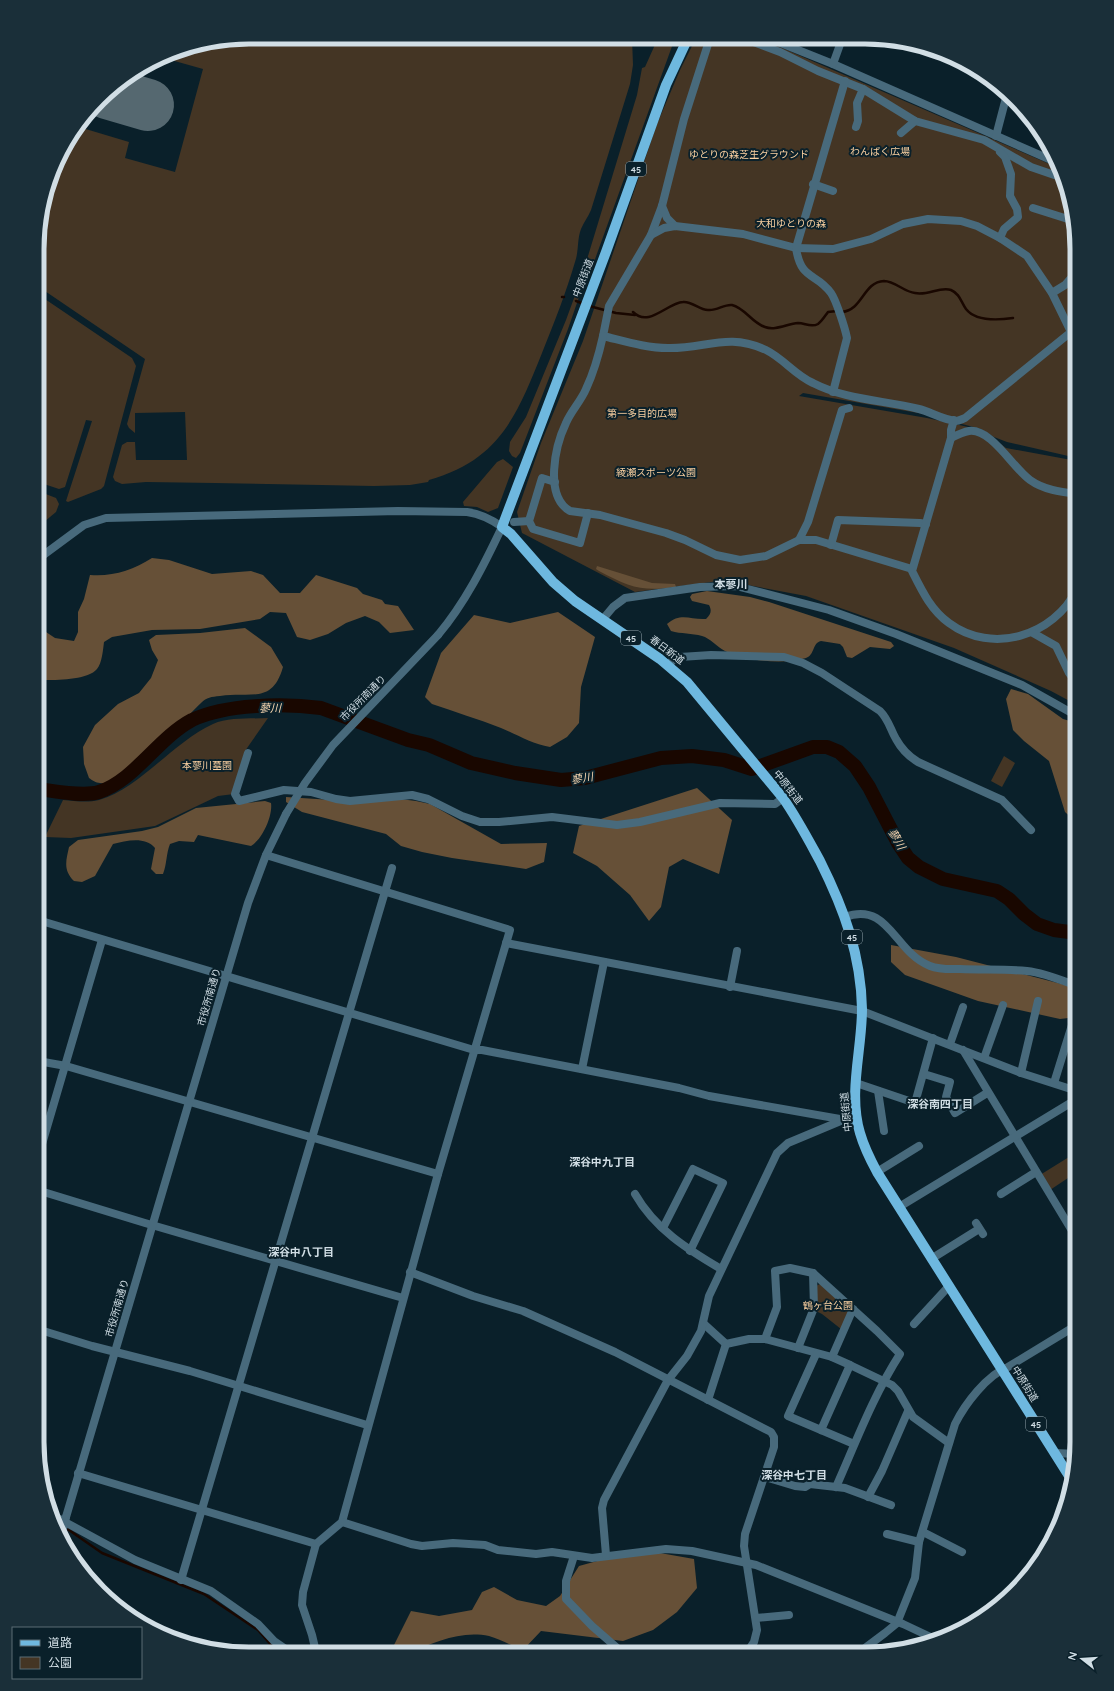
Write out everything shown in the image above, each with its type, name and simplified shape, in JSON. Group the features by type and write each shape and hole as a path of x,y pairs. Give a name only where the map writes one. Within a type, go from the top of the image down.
{"main road":[{"name":"中原街道","path":"502,528 586,305 666,85 685,44"},
{"name":"春日新道","path":"502,528 511,534 552,582 575,601 667,664 687,682 751,760"},
{"name":"中原街道","path":"751,760 783,798 803,829 845,917 856,954 862,1011 856,1083 857,1122 864,1146 877,1172 931,1259 1067,1473"}],"street":[{"path":"708,44 684,119 662,206 651,235 609,306 595,366 585,391 571,413 560,436 557,452 555,482 556,494 562,505 570,511 588,513 666,533 685,540 716,555 740,560 766,556 799,540 816,540 912,569"},
{"path":"759,44 780,52 818,71 863,89 915,122 984,140 1031,167 1056,176"},
{"path":"783,44 833,64 1049,159"},
{"path":"833,64 840,44"},
{"path":"833,392 847,338 832,295 827,289 802,269 798,261 796,248 813,184 846,81"},
{"path":"856,127 858,121 857,102 863,89"},
{"path":"996,136 1005,100"},
{"path":"901,133 915,122"},
{"path":"995,147 1005,158 1011,174 1010,196 1017,209 1018,217 1004,229 1000,238"},
{"path":"813,184 832,191"},
{"path":"662,206 667,218 675,226"},
{"path":"1033,208 1068,219"},
{"path":"651,235 664,228 675,226 743,234 796,248 833,249 850,246 871,239 903,224 928,219 961,221 977,226 1000,238 1028,256 1052,293 1070,327"},
{"path":"1052,293 1065,285 1070,279"},
{"path":"602,336 663,348 679,348 724,341 751,344 775,356 812,383 833,392 919,409 958,421 965,418 1070,338"},
{"path":"799,540 808,522 842,410 849,408"},
{"path":"954,420 951,430 951,438 912,569 928,603 950,624 962,631 978,637 995,639 1033,633 1061,612 1070,601"},
{"path":"951,438 969,431 979,432 999,447 1012,464 1029,480 1040,486 1070,493"},
{"path":"555,482 542,478 529,521 533,529 580,543 588,513"},
{"path":"44,555 84,525 106,518 398,511 467,512 476,513 492,519 502,528"},
{"path":"832,545 838,520 920,522 926,524"},
{"path":"514,522 529,521"},
{"name":"市役所南通り","path":"63,1528 78,1473 225,977 248,903 266,855 286,814 304,783 332,745 356,718 416,659 453,617 473,584 502,528"},
{"path":"913,588 916,580"},
{"path":"603,619 613,607 625,598 700,587 736,586 829,610 896,634 1022,685 1070,712"},
{"path":"1033,633 1056,646 1070,674"},
{"path":"667,664 680,657 711,655 784,657 803,663 880,711 887,718 895,739 906,754 918,762 1002,800 1031,830"},
{"path":"248,753 235,794 239,801 284,790 310,792 350,801 412,795 428,800 462,816 480,822 500,822 552,817 617,825 640,822 720,803 775,804 783,798"},
{"path":"266,855 385,890 510,930 410,1272 367,1425 342,1522 316,1544 302,1600 315,1647"},
{"path":"181,1580 392,868"},
{"path":"845,917 862,912 876,917 886,925 912,957 932,967 1027,971 1050,976 1070,983"},
{"path":"44,922 474,1050 482,1050 582,1069 709,1096 857,1122"},
{"path":"44,1138 102,940"},
{"path":"506,943 862,1011 950,1044 1021,1073 1070,1089"},
{"path":"730,987 737,952"},
{"path":"582,1069 604,962"},
{"path":"1021,1073 1038,1001"},
{"path":"984,1058 1003,1005"},
{"path":"950,1044 963,1007"},
{"path":"856,1083 915,1103 934,1038"},
{"path":"1054,1083 1070,1043"},
{"path":"963,1050 987,1093 1070,1228"},
{"path":"44,1062 66,1066 438,1174"},
{"path":"924,1074 950,1082 946,1097 955,1113 987,1093"},
{"path":"878,1090 884,1131"},
{"path":"899,1207 1070,1103"},
{"path":"606,1555 602,1508 604,1500 668,1380 687,1356 704,1324 709,1296 777,1153 788,1142 843,1120"},
{"path":"877,1172 919,1146"},
{"path":"663,1228 693,1169 723,1183 690,1251"},
{"path":"1001,1194 1036,1172"},
{"path":"44,1192 152,1226 403,1298"},
{"path":"635,1194 648,1213 674,1240 721,1269"},
{"path":"931,1259 979,1229"},
{"path":"765,1339 777,1307 774,1270 790,1268 813,1273 900,1354 883,1380 836,1487"},
{"path":"410,1272 473,1296 523,1311 615,1352 771,1432 774,1437 774,1447 745,1534 745,1562 756,1618 756,1637 750,1647"},
{"path":"798,1348 814,1308 813,1273"},
{"path":"914,1324 949,1286"},
{"path":"832,1357 853,1309"},
{"path":"704,1324 726,1344"},
{"path":"866,1647 897,1622 915,1578 920,1542 955,1424 962,1410 996,1372 1002,1370 1070,1329"},
{"path":"44,1331 238,1385 367,1425"},
{"path":"726,1344 749,1339 765,1339 816,1354 832,1357 892,1385 898,1391 908,1411 913,1417 949,1443"},
{"path":"708,1400 726,1344"},
{"path":"816,1354 788,1416 854,1444"},
{"path":"821,1430 850,1365"},
{"path":"868,1497 882,1472 908,1411"},
{"path":"1055,1454 1070,1454"},
{"path":"78,1473 316,1544"},
{"path":"765,1477 795,1486 805,1487 810,1484 845,1488 891,1506"},
{"path":"60,1519 135,1560 211,1591 258,1624 274,1641 283,1647"},
{"path":"342,1522 416,1545 453,1543 485,1545 498,1550 536,1554 552,1552 592,1558 606,1555 666,1549 692,1551 745,1562 812,1586 929,1637"},
{"path":"923,1532 962,1552"},
{"path":"887,1534 920,1542"},
{"path":"574,1556 566,1581 566,1599 592,1626 616,1647"},
{"path":"756,1618 789,1616"}],"green space":[{"path":"236,44 632,44 633,65 630,84 591,210 582,226 576,258 568,285 555,319 533,375 514,415 503,432 489,447 473,460 453,471 429,480 428,482 410,485 374,486 146,482 122,484 115,481 113,477 122,445 127,442 135,442 136,460 187,460 185,412 135,413 135,433 129,428 127,424 145,359 44,290 44,236 48,209 55,183 65,158 83,128 129,142 125,158 175,172 203,69 171,60 196,51"},
{"path":"655,44 673,44 590,273 578,300 520,453 516,458 512,456 509,451 510,442 526,417 566,320 581,279 637,95 642,68 645,67"},
{"path":"693,44 773,44 1052,165 1063,196 1070,236 1070,456 1007,442 994,437 981,429 924,414 803,393 799,396 927,418 982,430 1006,448 1070,460 1070,701 1051,691 954,648 806,596 719,581 635,592 522,533 517,512 541,443 583,341 657,124"},
{"path":"44,298 132,358 136,366 104,486 101,489 68,502 66,501 92,421 86,420 65,487 59,489 44,484"},
{"path":"503,459 513,467 498,508 488,512 477,507 464,506 463,502 497,462"},
{"path":"44,493 56,498 59,504 56,512 44,522"},
{"name":"本蓼川墓園","path":"268,718 245,751 234,794 218,796 155,826 71,838 45,837 63,800 81,802 94,801 114,794 142,776 198,732 213,724 233,719"},
{"path":"1004,756 1015,763 1002,787 991,781"},
{"path":"1070,1156 1070,1177 1050,1190 1040,1175"},
{"name":"鶴ヶ台公園","path":"820,1284 847,1308 848,1312 841,1329 816,1311 816,1286"}],"shaded area":[{"path":"152,558 169,560 212,574 251,571 263,575 280,593 300,593 316,575 357,588 363,594 382,600 385,604 398,606 414,630 390,633 379,622 365,616 346,623 328,634 310,640 297,637 286,613 270,612 260,619 200,629 152,630 112,637 104,642 100,663 97,669 92,673 78,678 44,680 44,631 55,638 74,641 78,632 78,612 84,599 90,575 114,574 137,566"},
{"path":"597,566 652,583 675,584 676,587 654,589 636,587 619,581 599,571 596,569"},
{"path":"707,591 750,597 769,602 891,642 894,646 890,649 870,647 852,658 847,657 843,647 840,644 821,641 816,644 811,654 806,658 787,661 765,661 743,657 725,651 702,636 671,631 667,624 677,618 686,617 706,619 708,617 711,611 709,605 692,601 690,597 692,594"},
{"path":"558,612 595,637 581,687 579,723 567,737 550,747 543,746 492,725 432,704 425,697 441,653 474,615 510,623"},
{"path":"245,628 271,647 283,667 273,687 266,692 259,694 207,698 153,751 124,775 111,781 100,783 89,778 84,764 83,747 95,725 118,704 139,693 151,678 158,660 152,650 149,640 156,635 200,633"},
{"path":"1011,689 1028,694 1063,719 1070,721 1070,817 1065,812 1049,761 1013,730 1006,699"},
{"path":"697,788 732,820 719,874 683,859 669,867 661,907 649,921 630,895 597,866 573,853 579,826"},
{"path":"286,797 332,800 400,799 430,804 501,844 547,843 544,862 526,869 422,852 401,846 386,834 302,812 286,802"},
{"path":"265,801 271,803 268,821 259,839 251,846 198,835 194,842 179,841 170,844 163,874 156,874 151,869 155,848 146,842 135,840 113,844 95,876 82,882 74,881 68,873 66,861 69,847 78,840 142,831 158,827 196,808"},
{"path":"891,945 956,957 1070,986 1070,1018 1060,1019 978,1001 905,975 891,962"},
{"path":"660,1553 694,1559 697,1588 677,1612 653,1630 623,1641 541,1631 526,1647 516,1647 493,1637 478,1635 448,1638 422,1647 398,1647 394,1645 411,1611 439,1616 472,1610 482,1592 494,1587 517,1600 546,1606 560,1596 579,1566 619,1555"}],"waterway":[{"path":"842,312 849,310 859,302 872,286 877,283 888,281 907,291 920,294 943,289 951,290 958,296 966,309 976,316 988,319 1013,318"},
{"path":"576,301 584,304"},
{"path":"633,312 639,316 652,316 677,303 683,302 705,310 714,310 732,305 741,309 760,325 769,328 777,328 798,323 815,325 818,324 828,312 837,311"},
{"path":"589,306 616,313 635,315"},
{"name":"蓼川","path":"44,790 77,794 99,792 124,778 168,737 192,720 221,711 273,705 321,708 408,740 429,745 471,763 515,773 561,780 585,778 661,758 692,756 724,760 752,769 813,747 827,747 839,752 855,766 869,787 898,843 908,858 919,867 943,879 997,891 1009,899 1037,924 1054,930 1070,932"},
{"path":"66,1528 102,1553 204,1594 258,1630 274,1647"}],"taxiway":[{"path":"126,99 131,81"}],"runway":[{"path":"114,95 148,105"}],"district":[{"name":"本蓼川","path":"731,584"},
{"name":"深谷南四丁目","path":"940,1104"},
{"name":"深谷中九丁目","path":"602,1162"},
{"name":"深谷中八丁目","path":"301,1252"},
{"name":"深谷中七丁目","path":"794,1475"}],"park label":[{"name":"わんぱく広場","path":"880,151"},
{"name":"ゆとりの森芝生グラウンド","path":"749,154"},
{"name":"大和ゆとりの森","path":"791,223"},
{"name":"第一多目的広場","path":"642,413"},
{"name":"綾瀬スポーツ公園","path":"656,472"}]}
